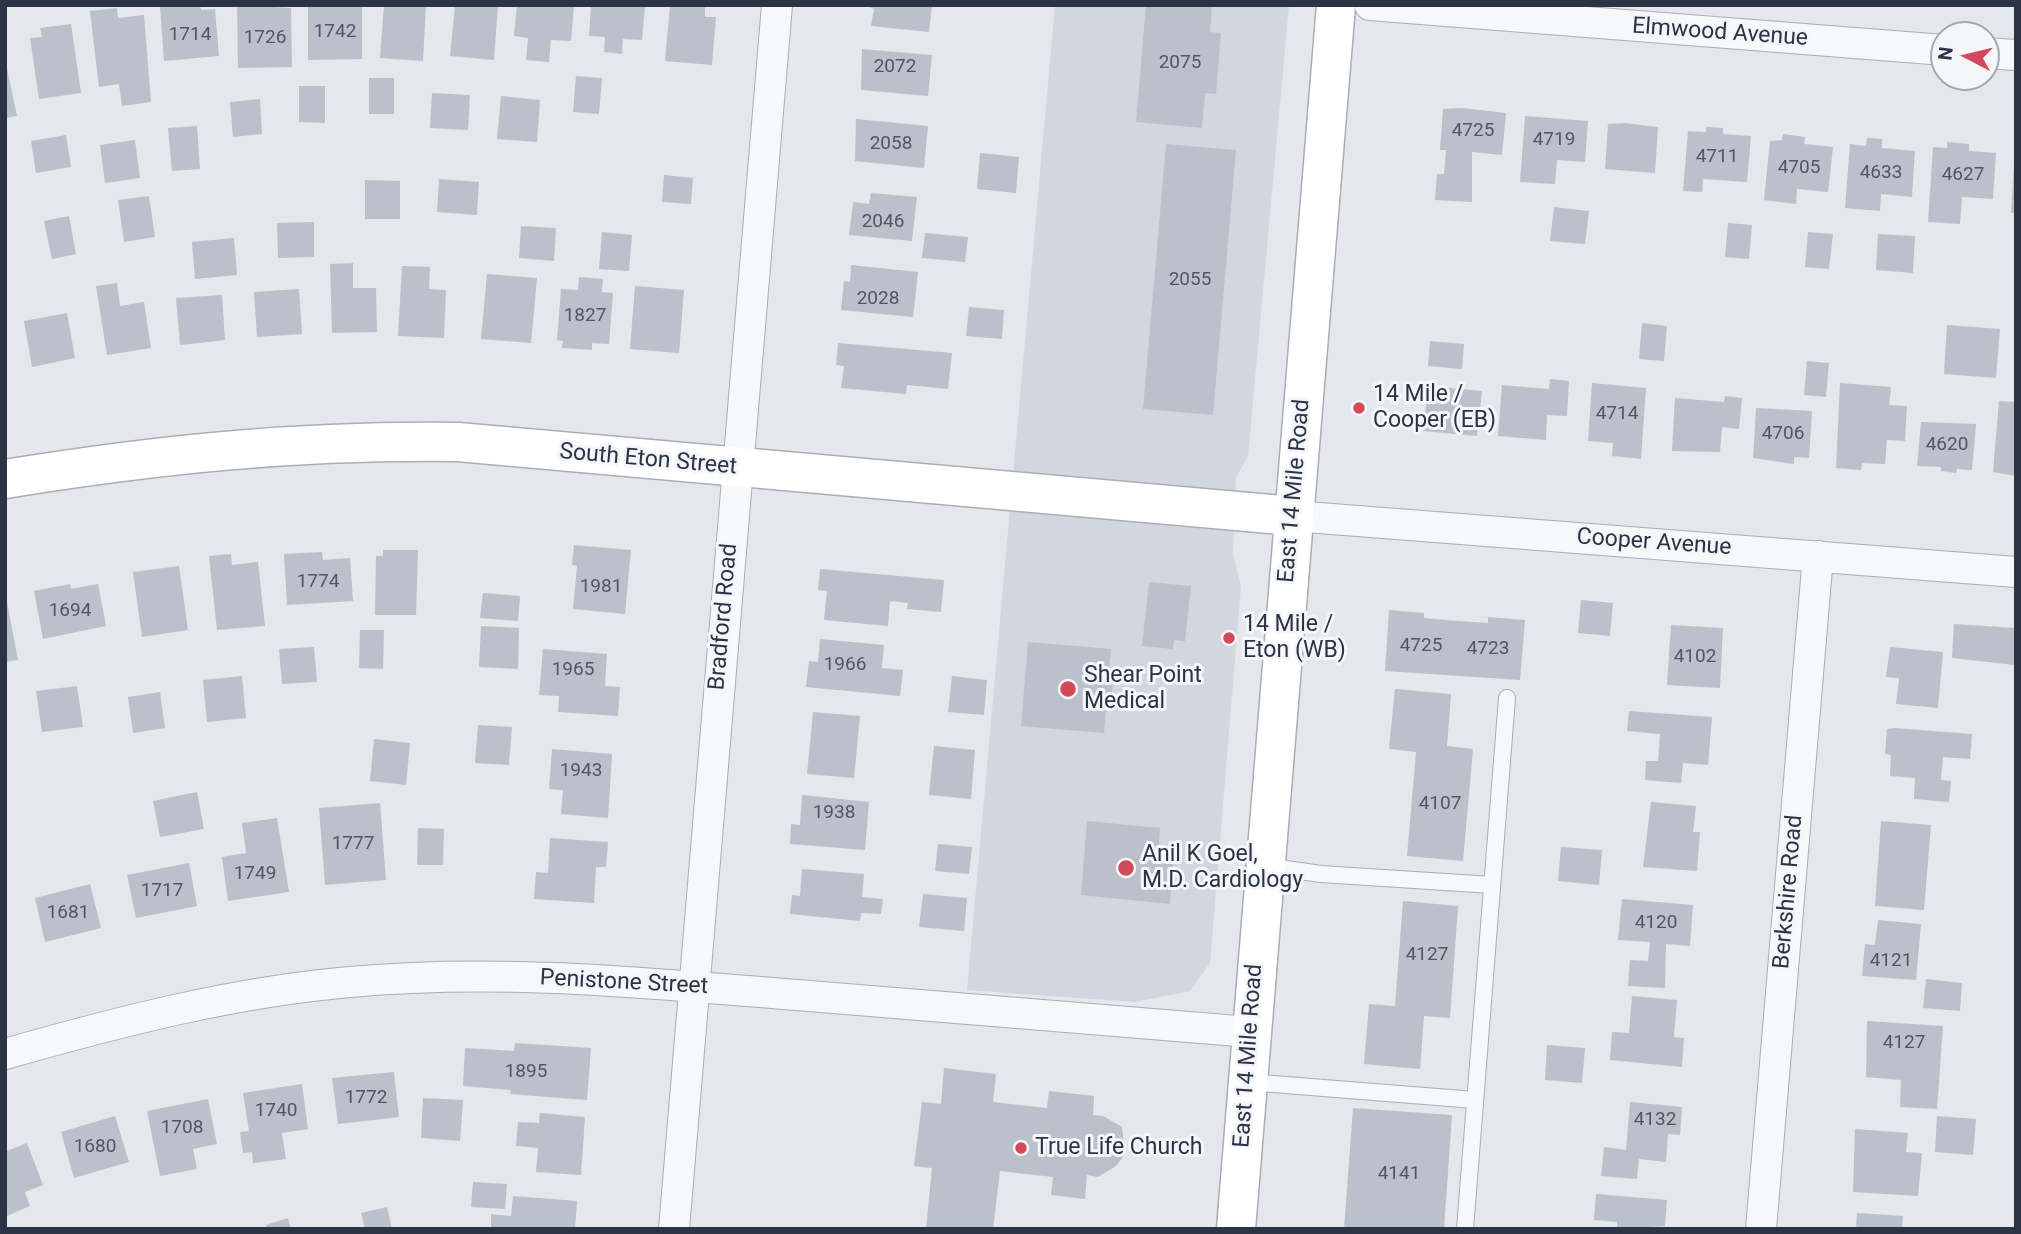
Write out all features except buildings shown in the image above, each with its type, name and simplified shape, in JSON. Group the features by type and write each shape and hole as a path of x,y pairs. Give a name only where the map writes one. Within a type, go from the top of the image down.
{"street":[{"name":"Bradford Road","path":"674,1229 692,986 776,5"},
{"name":"East 14 Mile Road","path":"1236,1229 1336,5"},
{"name":"Elmwood Avenue","path":"1370,5 1930,49"},
{"name":"South Eton Street","path":"5,479 189,452 352,440 458,442 737,469 1293,516"},
{"name":"Cooper Avenue","path":"1293,516 2016,572"},
{"name":"Berkshire Road","path":"1761,1229 1818,556"},
{"name":"Penistone Street","path":"5,1054 110,1024 200,1005 349,982 463,976 692,986 1250,1032"}],"lane":[{"path":"1465,1229 1507,698"},
{"path":"1265,866 1321,874 1492,885"},
{"path":"1246,1082 1475,1100"}],"shaded area":[{"path":"1055,5 1289,5 1248,456 1236,478 1233,554 1241,586 1210,963 1190,991 1135,1002 967,990"}],"place":[{"name":"14 Mile / Cooper (EB)","path":"1359,408"},
{"name":"14 Mile / Eton (WB)","path":"1229,638"},
{"name":"Shear Point Medical","path":"1068,689"},
{"name":"Anil K Goel, M.D. Cardiology","path":"1126,868"},
{"name":"True Life Church","path":"1021,1148"}]}
